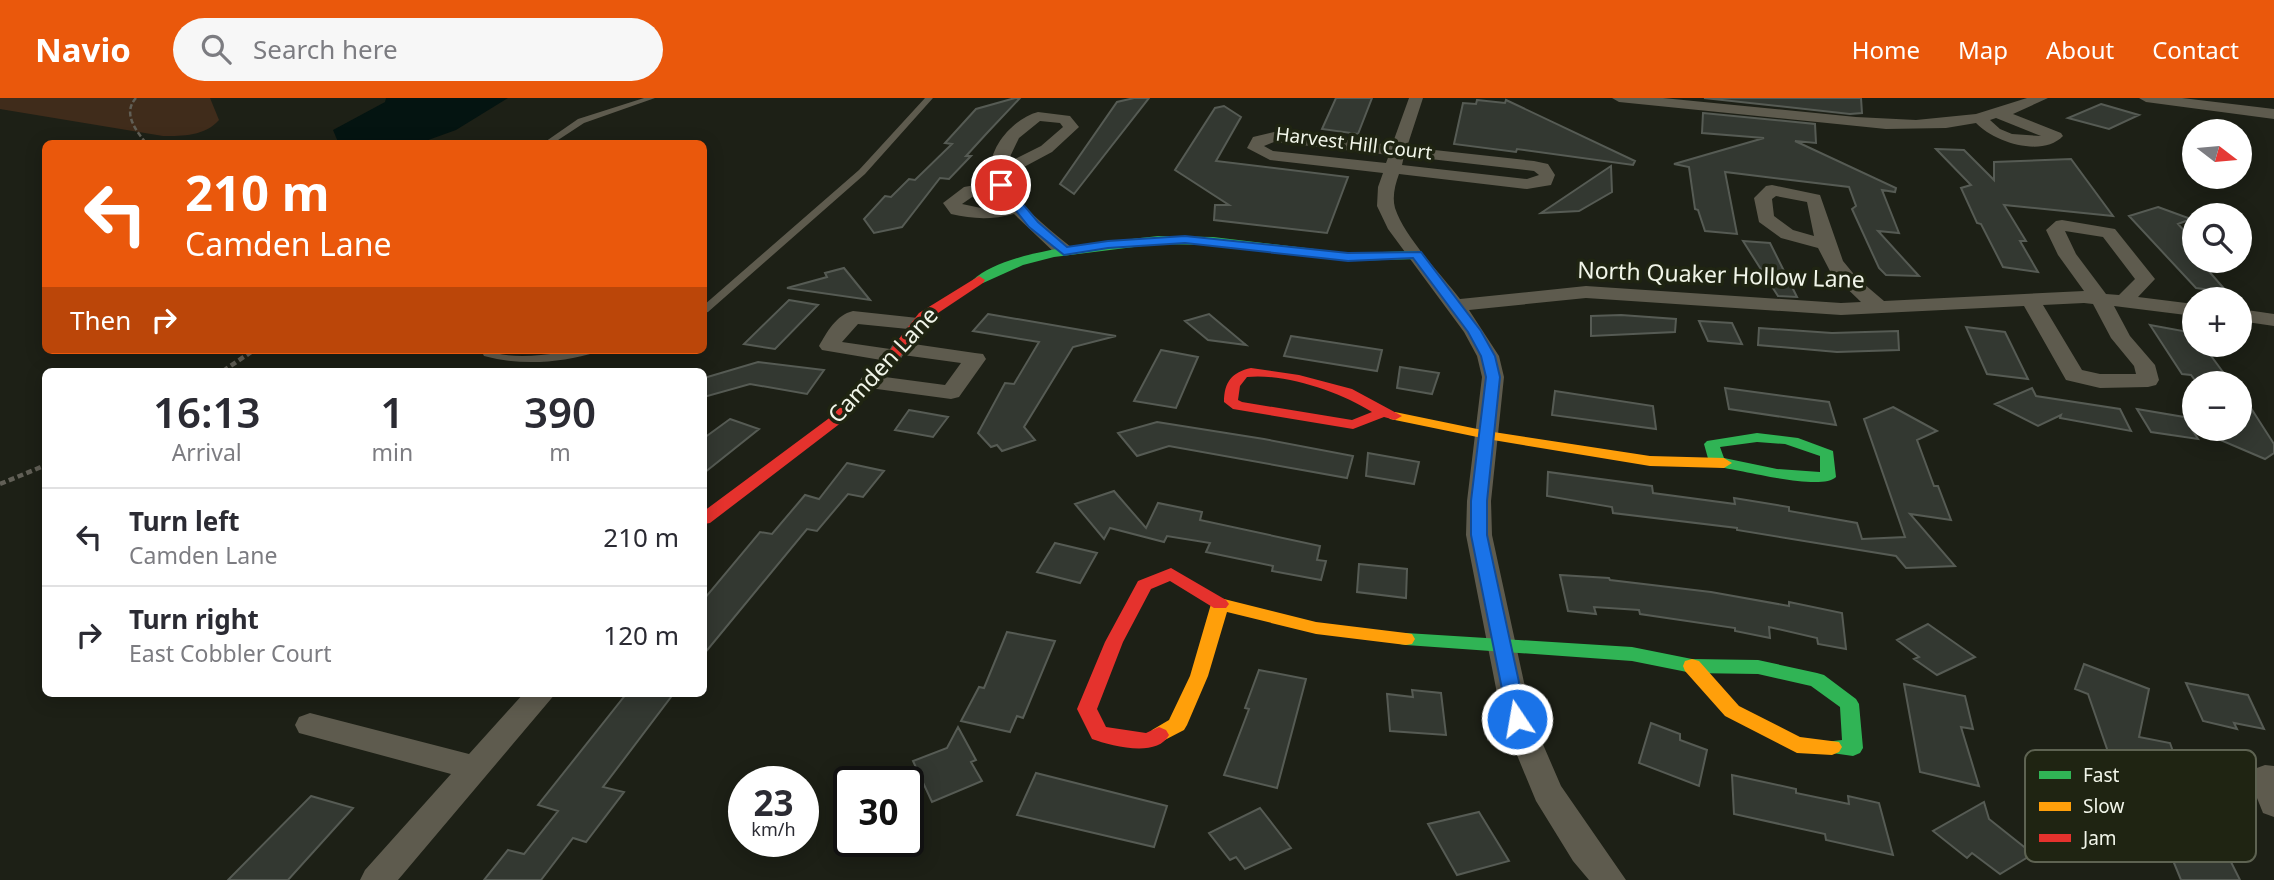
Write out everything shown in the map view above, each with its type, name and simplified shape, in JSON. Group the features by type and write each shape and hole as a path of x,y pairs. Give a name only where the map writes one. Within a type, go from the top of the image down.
{"street":[{"path":"1416,98 1386,187 1386,206 1397,229 1474,331 1488,356 1493,377 1479,501 1479,535 1517,719 1547,792 1585,851 1609,880"},
{"path":"1619,98 1877,124 1931,125 1981,119 2041,98"},
{"path":"2146,98 2274,114"},
{"path":"1981,119 1996,134 2022,140 2049,141 2055,136 2000,114"},
{"name":"Harvest Hill Court","path":"1394,160 1274,137 1259,139 1255,148 1270,155 1394,160 1534,166 1542,168 1547,175 1545,181 1527,184 1394,160"},
{"path":"1019,207 996,215 974,214 957,210 952,202 970,191 1000,180 1034,225 1064,251"},
{"path":"1826,245 1787,234 1765,218 1763,198 1772,190 1814,199 1826,245 1836,266 1847,280 1878,306"},
{"path":"2029,298 2074,375 2100,381 2148,380 2144,365 2121,338 2100,299 2067,255 2055,230 2062,225 2109,233 2145,279 2124,301"},
{"name":"Camden Lane","path":"707,517 837,418 897,352 918,324 946,300 984,277 1019,262 1108,244 1185,239 1348,257 1416,255"},
{"name":"North Quaker Hollow Lane","path":"1455,306 1586,292 1842,309 2029,298 2100,299 2182,308"},
{"path":"870,382 951,392 975,359 829,346 840,329 853,317 918,324"},
{"path":"2252,317 2274,320"},
{"path":"1382,413 1353,425 1238,406 1231,402 1230,397 1238,377 1246,372 1268,374 1312,382 1356,396 1382,413 1488,435 1650,461 1717,462 1777,474 1828,477 1828,454 1801,441 1747,437 1712,444 1717,462"},
{"path":"1220,604 1199,676 1177,725 1149,741 1099,734 1087,709 1114,642 1144,585 1171,573 1220,604 1316,628 1384,638 1632,654 1692,666 1758,667 1817,680 1849,704 1853,748 1797,745 1732,711 1692,666"},
{"path":"377,880 537,697"},
{"path":"310,725 475,768"},
{"path":"2274,779 2265,778 2274,804"}],"lane":[{"path":"552,140 581,121 651,98"},
{"path":"707,307 862,172 929,98"},
{"path":"488,354 501,359 528,359 564,354"}],"path":[{"path":"136,98 131,101 129,109 144,140"},
{"path":"227,368 248,354"},
{"path":"0,484 42,467"}],"shaded area":[{"path":"0,98 210,98 219,120 200,132 163,136 0,109"},
{"path":"386,98 508,98 456,130 428,140 337,140 333,130 385,102"}],"building":[{"path":"1020,98 966,156 971,156 949,179 940,178 902,227 874,233 864,219 885,196 891,197 909,179 915,180 952,144 945,143 976,109"},
{"path":"1149,98 1074,194 1060,184 1117,102"},
{"path":"1336,98 1372,98 1358,134 1322,129"},
{"path":"1704,98 1861,98 1862,113 1850,114"},
{"path":"1477,100 1505,103 1506,100 1635,161 1633,165 1517,149 1516,152 1454,144 1463,103 1476,104"},
{"path":"2101,104 2139,115 2109,129 2068,118"},
{"path":"1224,106 1241,117 1216,161 1348,177 1327,233 1214,220 1215,205 1229,205 1175,170 1215,108"},
{"path":"1703,113 1815,124 1816,143 1795,141 1896,188 1895,192 1882,190 1899,233 1878,231 1919,276 1886,275 1879,268 1852,209 1856,206 1849,187 1725,172 1737,234 1705,231 1698,210 1695,209 1689,167 1674,164 1764,138 1702,133"},
{"path":"1936,149 1964,150 1994,180 1994,162 2071,159 2113,216 2004,205 2026,241 2020,241 2038,272 2003,267 1981,224 1977,223 1961,188 1971,185"},
{"path":"1611,166 1612,192 1579,211 1541,213"},
{"path":"2158,207 2182,216 2182,222 2178,224 2182,228 2182,273 2129,216"},
{"path":"1743,241 1770,243 1797,297 1778,296"},
{"path":"844,268 870,300 787,288 827,277 825,273"},
{"path":"2182,273 2210,273 2223,287 2195,287"},
{"path":"789,300 818,305 775,349 744,344"},
{"path":"988,314 1116,336 1073,347 1024,427 1035,440 1002,451 997,445 991,447 978,433 1005,383 1014,384 1039,342 973,331"},
{"path":"1209,314 1246,345 1208,340 1185,321"},
{"path":"1591,316 1676,319 1675,332 1591,336"},
{"path":"1699,321 1732,323 1742,344 1708,341"},
{"path":"2150,325 2182,331 2182,357 2212,357 2222,371 2182,371 2182,374"},
{"path":"1966,327 2005,332 2028,379 1987,374"},
{"path":"1759,328 1832,333 1898,331 1899,350 1837,352 1758,345"},
{"path":"1291,336 1382,350 1377,371 1284,356"},
{"path":"1161,350 1198,357 1176,408 1134,401"},
{"path":"758,362 824,370 807,394 750,384 707,396 707,377"},
{"path":"1400,367 1439,373 1432,394 1397,388"},
{"path":"1725,388 1829,402 1836,425 1729,409"},
{"path":"2032,388 2036,396 2120,409 2131,431 2060,418 2061,415 2038,426 1995,404"},
{"path":"1555,391 1653,406 1656,429 1552,415"},
{"path":"1893,407 1937,431 1917,440 1934,486 1938,486 1951,520 1910,514 1955,566 1906,568 1896,556 1737,528 1613,513 1612,507 1547,496 1548,472 1652,486 1653,493 1735,504 1734,498 1789,507 1789,511 1857,523 1862,539 1905,537 1864,419"},
{"path":"2137,409 2182,417 2182,437 2151,432"},
{"path":"909,410 948,417 933,437 895,430"},
{"path":"2252,410 2274,444 2274,453 2265,459 2223,441 2252,441"},
{"path":"730,419 759,429 707,471 707,436"},
{"path":"1157,422 1353,456 1347,478 1169,446 1137,456 1118,433"},
{"path":"1368,453 1419,462 1414,484 1366,476"},
{"path":"847,463 884,471 863,497 848,494 817,531 807,529 707,650 707,595 760,532 772,534 805,495 819,499"},
{"path":"1114,491 1146,528 1158,503 1202,512 1200,520 1320,546 1317,560 1326,561 1321,580 1272,571 1273,566 1206,552 1210,543 1167,536 1164,542 1110,528 1104,539 1075,504"},
{"path":"1055,543 1097,553 1080,583 1037,572"},
{"path":"1359,564 1407,569 1406,598 1357,592"},
{"path":"1560,575 1609,578 1789,606 1789,602 1842,613 1846,649 1818,644 1817,638 1769,627 1770,638 1735,631 1735,628 1640,614 1639,610 1594,607 1596,614 1568,611"},
{"path":"1928,624 1975,657 1937,675 1914,659 1919,657 1897,640"},
{"path":"1007,632 1055,641 1023,718 1017,716 1010,732 961,721 979,687 984,688"},
{"path":"2084,664 2149,689 2139,737 2170,743 2172,750 2107,750 2088,694 2075,689"},
{"path":"1259,670 1306,679 1277,788 1224,775 1249,709 1245,708"},
{"path":"2186,683 2248,695 2264,729 2234,723 2237,729 2203,721"},
{"path":"1904,684 1965,696 1973,729 1961,727 1979,786 1920,772"},
{"path":"1412,690 1441,693 1446,735 1390,731 1387,694 1413,697"},
{"path":"624,697 671,697 603,787 624,792 586,842 573,838 541,880 484,880 508,850 524,854 558,811 538,805"},
{"path":"1651,723 1680,734 1680,740 1707,750 1699,786 1639,763"},
{"path":"958,727 976,760 971,762 982,781 932,802 924,785 924,766 915,766 913,761 947,748"},
{"path":"1036,773 1167,806 1154,847 1017,815"},
{"path":"1732,775 1849,804 1848,796 1879,803 1893,855 1826,840 1825,834 1734,814"},
{"path":"311,796 353,808 288,880 228,880"},
{"path":"1984,802 1989,819 2025,848 2025,859 2000,874 1972,853 1967,858 1933,831"},
{"path":"1260,808 1291,848 1245,869 1236,857 1230,860 1209,833"},
{"path":"1479,812 1509,861 1457,875 1428,824"},
{"path":"2174,862 2231,862 2240,880 2181,880"}],"traffic: fast":[{"path":"979,280 1019,262 1054,253 1158,240 1213,241 1348,257 1416,255"},
{"path":"1717,462 1712,444 1771,438 1813,447 1828,454 1828,477 1777,474 1724,463"},
{"path":"1406,639 1632,654 1692,666 1758,667 1817,680 1849,704 1853,748 1832,747"}],"traffic: slow":[{"path":"1395,416 1487,435 1650,461 1724,463"},
{"path":"1159,735 1177,725 1199,676 1220,604 1316,628 1406,639"},
{"path":"1692,666 1732,711 1797,745 1832,747"}],"traffic: jam":[{"path":"707,517 837,419 893,356 924,316 979,280"},
{"path":"1382,413 1353,425 1238,406 1231,402 1231,394 1235,382 1243,374 1265,373 1347,392 1395,416"},
{"path":"1159,735 1149,741 1099,734 1087,709 1114,642 1144,585 1171,574 1220,604"}],"route":[{"path":"1001,185 1034,225 1064,251 1108,244 1185,239 1348,257 1416,255 1474,331 1488,356 1493,377 1479,501 1479,535 1517,719"}]}
